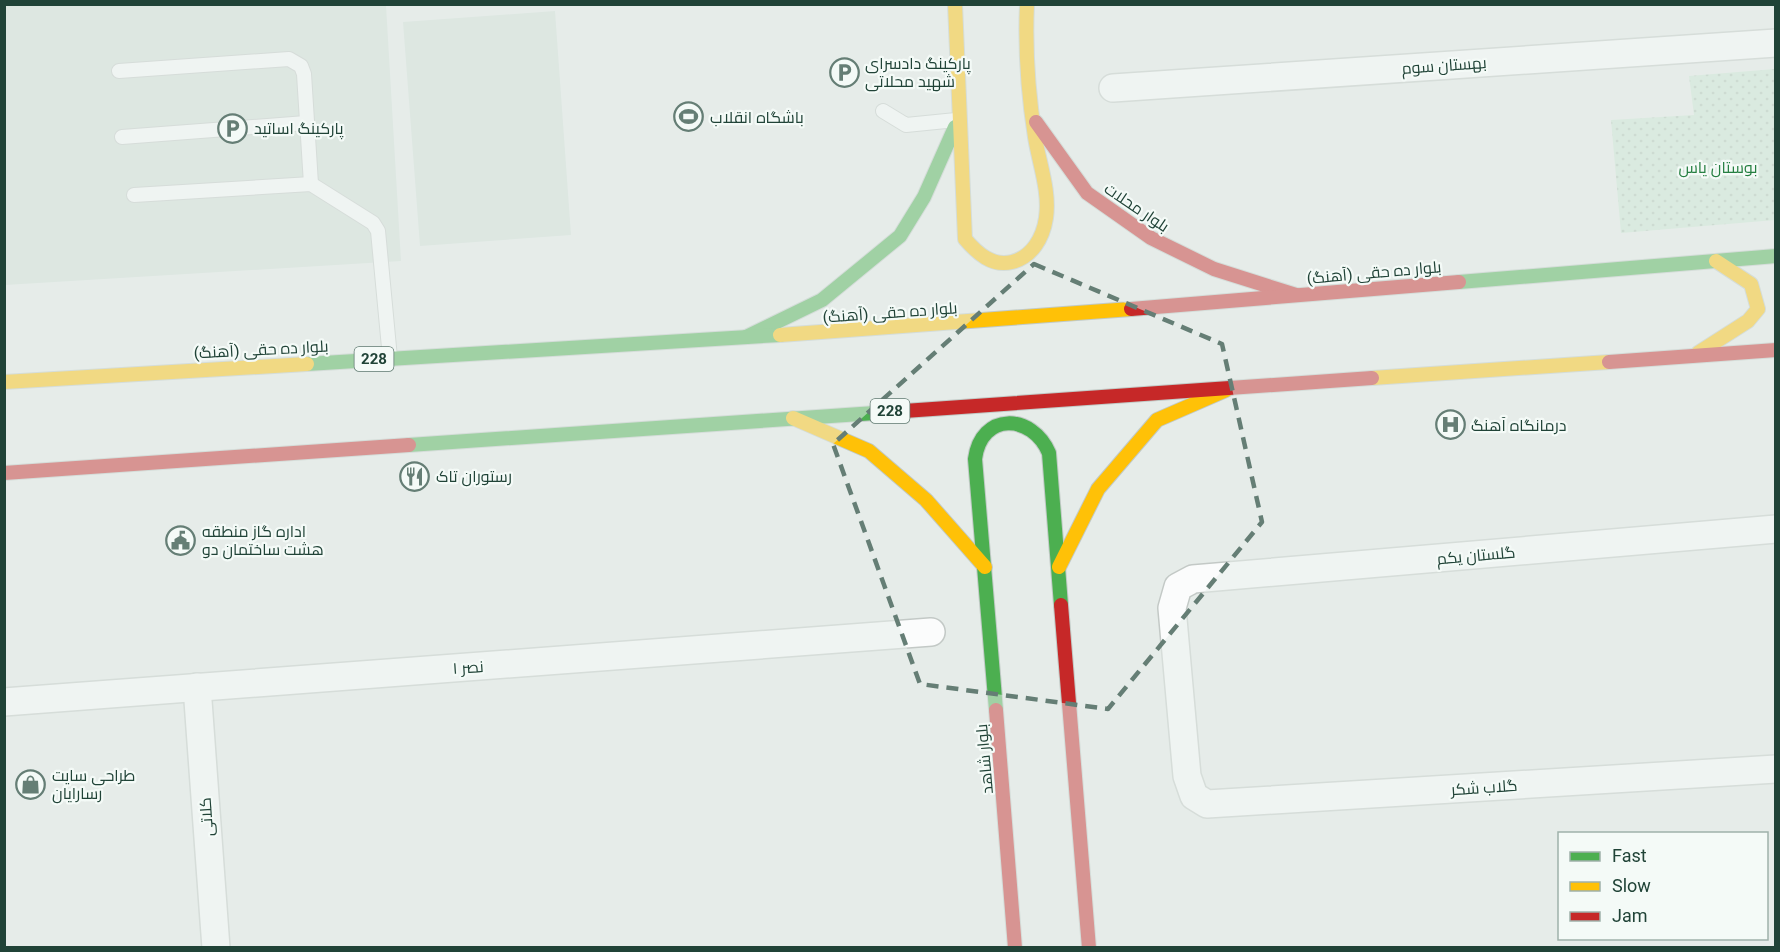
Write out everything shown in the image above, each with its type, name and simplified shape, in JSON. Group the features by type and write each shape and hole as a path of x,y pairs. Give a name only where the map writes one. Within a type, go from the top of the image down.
{"main road":[{"path":"955,4 965,239 980,256 1002,265 1026,259 1032,252 1038,244 1047,212 1032,116"},
{"name":"بلوار محلات","path":"1027,4 1024,42 1032,116 1087,193 1151,238 1214,269 1296,295"},
{"path":"744,338 822,300 900,236 924,198 959,120"},
{"name":"بلوار ده حقی (آهنگ)","path":"4,382 913,327 1776,256"},
{"path":"1696,354 1748,321 1758,309 1758,293 1752,282 1716,261"},
{"name":"228","path":"4,473 1776,350"},
{"path":"1089,948 1059,567 1098,489 1157,420 1232,387"},
{"path":"793,418 869,451 926,500 985,567"},
{"name":"بلوار شاهد","path":"1016,948 975,459 979,439 993,427 1010,424 1026,425 1041,436 1049,453 1059,567"}],"street":[{"name":"بهستان سوم","path":"1113,88 1776,43"},
{"name":"گلستان یکم","path":"1194,796 1187,776 1172,608 1178,587 1192,579 1776,529"},
{"name":"نصر ۱","path":"4,702 931,632"},
{"name":"کلاتی","path":"197,687 216,948"},
{"name":"گلاب شکر","path":"1194,796 1207,804 1776,769"}],"lane":[{"path":"119,71 289,59 297,61 304,74 311,184"},
{"path":"884,111 906,125 959,120"},
{"path":"122,137 306,123"},
{"path":"134,195 311,184 373,223 378,231 390,358"}],"highlighted area":[{"path":"1034,264 1222,344 1262,522 1108,709 920,684 833,444"}],"shaded area":[{"path":"5,5 386,5 401,261 5,285"},
{"path":"555,11 571,235 420,246 403,22"}],"green space":[{"name":"بوستان یاس","path":"1775,69 1775,220 1621,233 1611,120 1694,115 1689,76"}],"traffic: fast":[{"path":"746,337 822,300 900,236 924,197 955,127"},
{"path":"1459,282 1776,256"},
{"path":"307,364 780,335"},
{"path":"409,445 904,411"},
{"path":"996,710 975,459 979,444 987,433 997,426 1008,423 1031,430 1049,453 1061,605"}],"traffic: slow":[{"path":"955,4 965,239 986,258 1005,263 1025,256 1035,246 1042,233 1047,208 1029,87 1027,4"},
{"path":"1698,353 1748,321 1758,309 1751,284 1716,261"},
{"path":"780,335 1131,309"},
{"path":"1372,378 1609,362"},
{"path":"4,382 307,364"},
{"path":"1059,567 1098,489 1157,420 1226,390"},
{"path":"793,418 869,451 926,500 985,567"}],"traffic: jam":[{"path":"1036,122 1087,193 1151,238 1214,269 1296,295"},
{"path":"1131,309 1459,282"},
{"path":"1609,362 1776,350"},
{"path":"904,411 1372,378"},
{"path":"4,473 409,445"},
{"path":"1061,605 1089,948"},
{"path":"996,710 1015,948"}],"place":[{"name":"پارکینگ دادسرای شهید محلاتی","path":"844,72"},
{"name":"باشگاه انقلاب","path":"689,117"},
{"name":"پارکینگ اساتید","path":"233,128"},
{"name":"درمانگاه آهنگ","path":"1450,425"},
{"name":"رستوران تاک","path":"415,476"},
{"name":"اداره گاز منطقه هشت ساختمان دو","path":"181,540"},
{"name":"طراحی سایت رسارایان","path":"31,784"}]}
